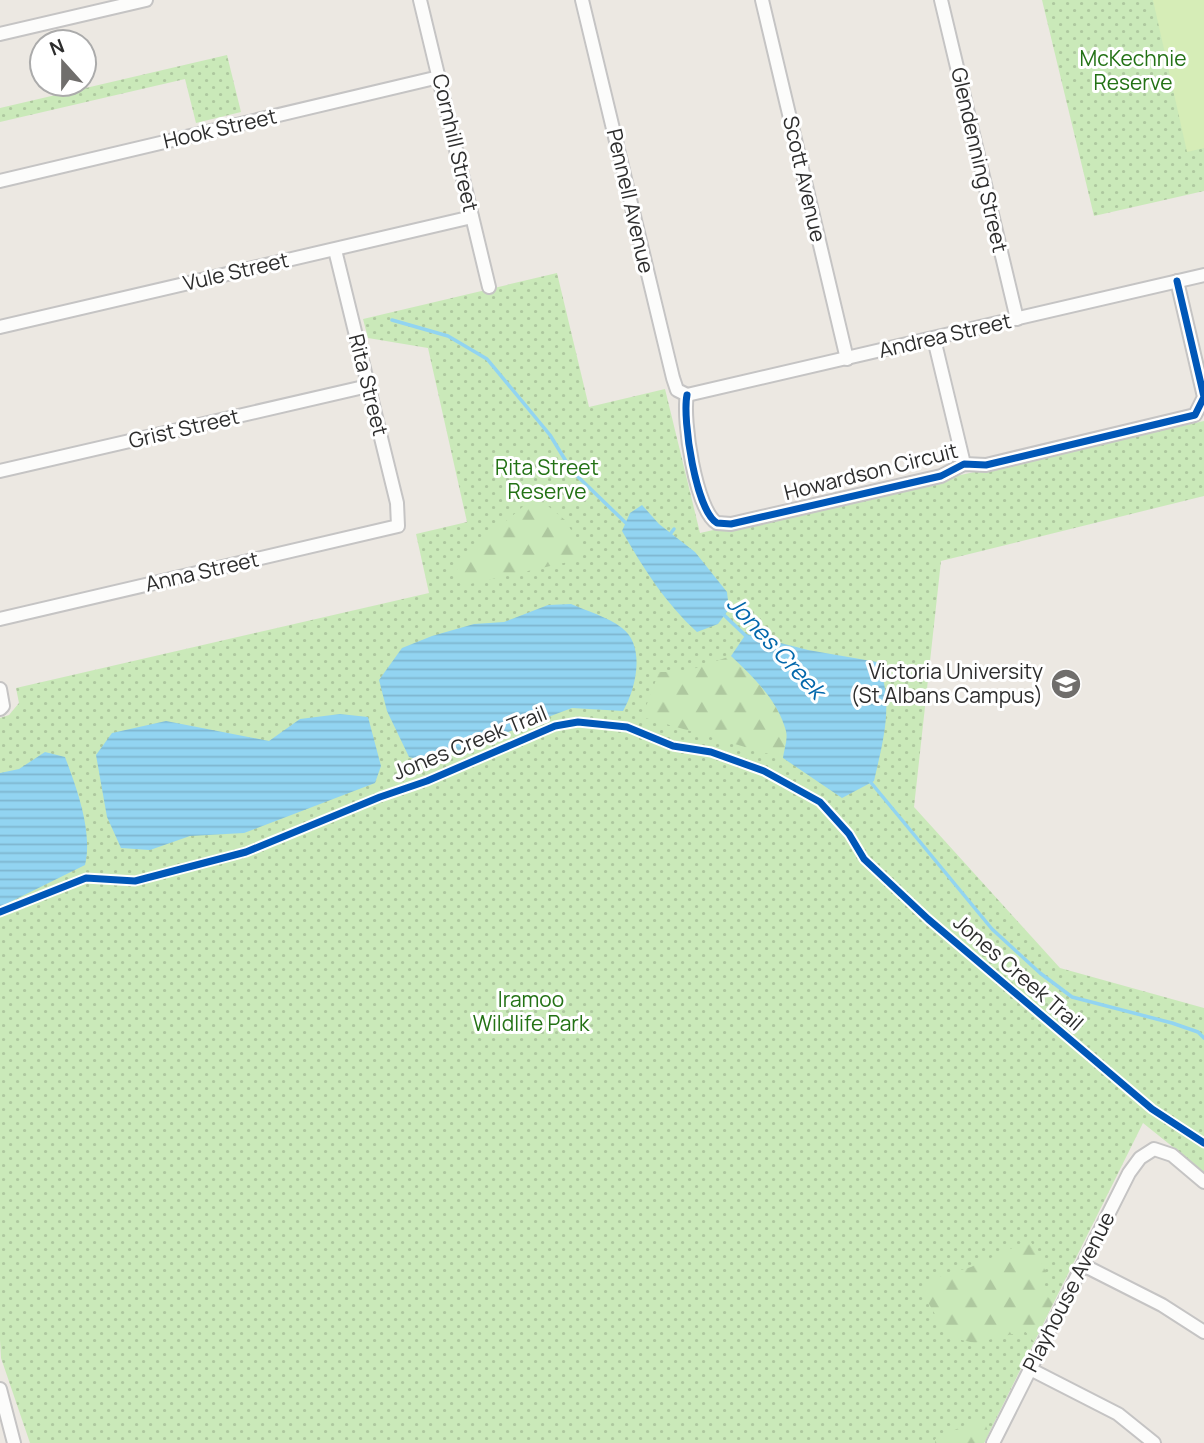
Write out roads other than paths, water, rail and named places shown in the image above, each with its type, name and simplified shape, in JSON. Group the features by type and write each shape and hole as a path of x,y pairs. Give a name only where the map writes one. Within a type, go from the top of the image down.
{"street":[{"path":"0,34 146,0"},
{"name":"Cornhill Street","path":"420,0 489,287"},
{"name":"Pennell Avenue","path":"582,0 673,379 677,390 687,395"},
{"name":"Scott Avenue","path":"762,0 847,359"},
{"name":"Glendenning Street","path":"941,0 1017,319"},
{"name":"Hook Street","path":"0,181 439,77"},
{"name":"Vule Street","path":"0,327 472,217"},
{"name":"Rita Street","path":"335,250 399,521"},
{"name":"Andrea Street","path":"687,395 1204,275"},
{"name":"Howardson Circuit","path":"687,395 684,418 705,508 711,520 722,525 941,476 964,464 986,465 1195,415 1204,397 1177,281"},
{"path":"934,339 964,464"},
{"name":"Grist Street","path":"0,471 368,386"},
{"name":"Anna Street","path":"0,619 390,529 398,526 399,521"},
{"path":"0,689 1,707"},
{"name":"Playhouse Avenue","path":"993,1443 1129,1173 1140,1158 1154,1149 1172,1155 1204,1182"},
{"path":"1083,1265 1162,1305 1204,1332"},
{"path":"1030,1369 1118,1414 1154,1443"},
{"path":"0,1388 2,1413 14,1443"}],"water":[{"path":"642,505 659,524 695,552 727,592 729,609 718,624 697,632 665,597 638,558 622,531 630,513"},
{"path":"571,604 622,628 634,645 635,680 623,711 572,708 428,762 409,757 387,711 379,680 402,648 474,624 504,622 548,605"},
{"path":"746,634 808,650 877,662 885,691 886,721 874,781 842,798 783,758 786,734 777,709 764,690 731,656"},
{"path":"340,714 368,717 381,766 375,783 244,833 190,836 150,850 121,848 107,817 96,755 112,733 166,721 269,741 300,719"},
{"path":"45,752 65,757 70,769 85,825 85,865 0,907 0,773 19,769"}],"waterway":[{"name":"Jones Creek","path":"392,320 448,336 487,359 550,435 572,471 628,525"},
{"path":"671,533 674,529"},
{"name":"Jones Creek","path":"723,614 748,638"},
{"name":"Jones Creek","path":"868,779 992,929 1040,973 1072,997 1172,1023 1198,1032 1204,1038"}],"place":[{"name":"Victoria University (St Albans Campus)","path":"1066,684"}],"park label":[{"name":"McKechnie Reserve","path":"1133,71"},
{"name":"Rita Street Reserve","path":"547,480"},
{"name":"Iramoo Wildlife Park","path":"531,1012"}]}
